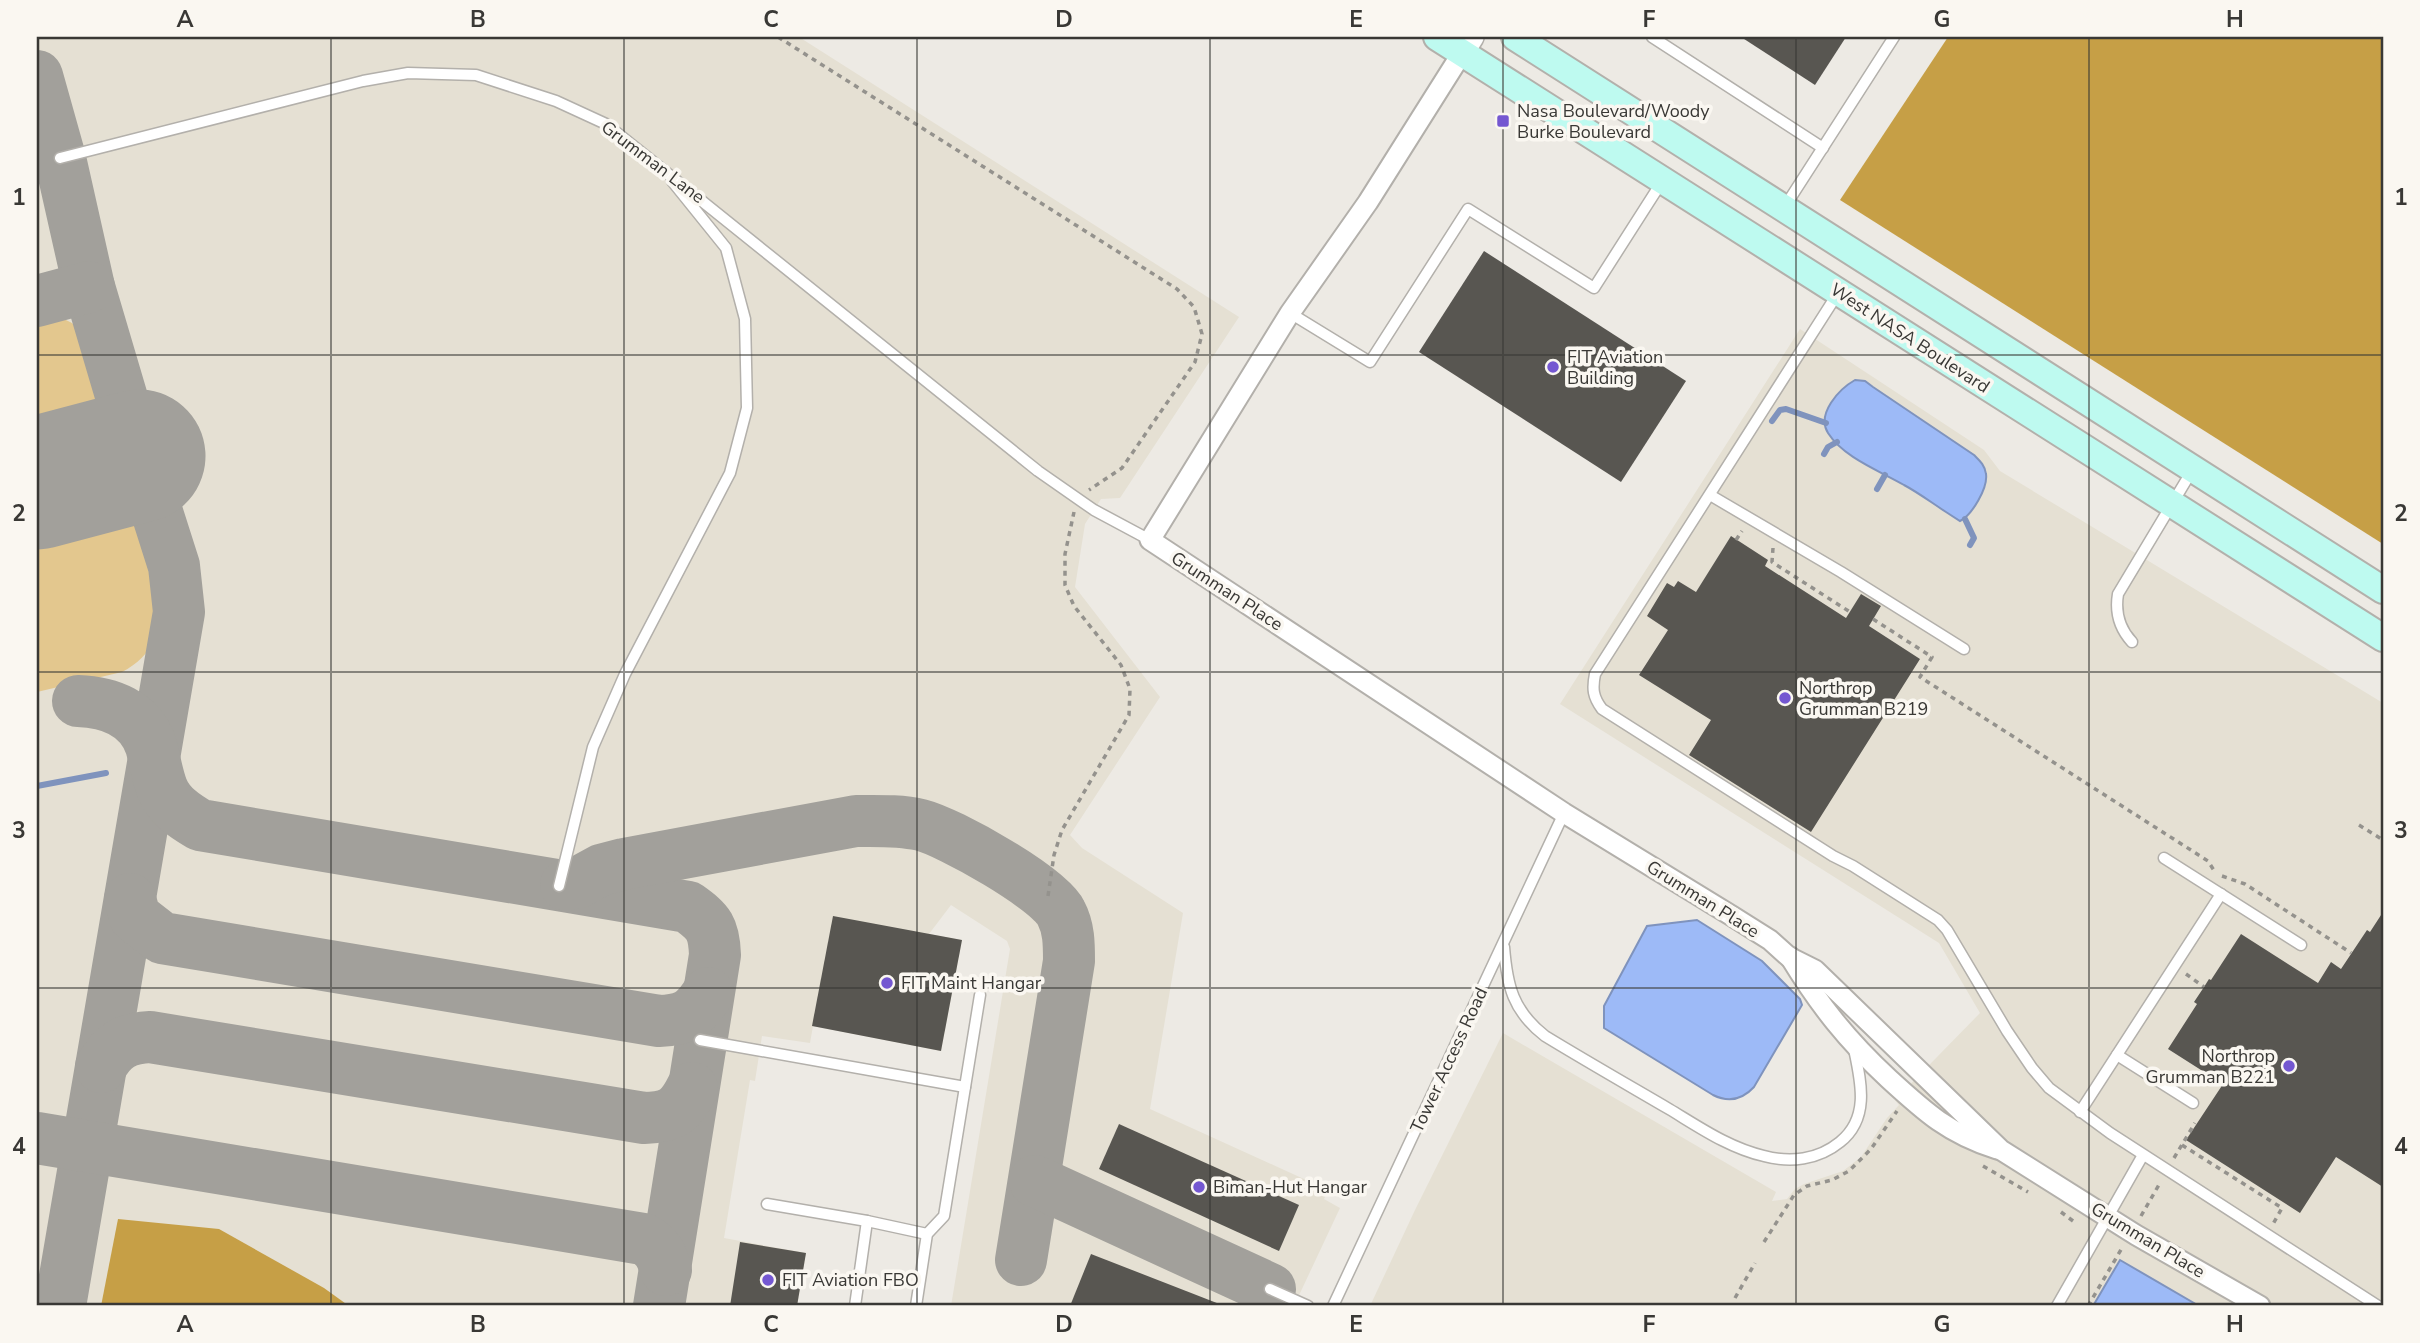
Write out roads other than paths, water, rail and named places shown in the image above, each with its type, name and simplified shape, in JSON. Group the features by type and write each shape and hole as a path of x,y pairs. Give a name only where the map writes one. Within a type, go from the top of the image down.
{"main road":[{"name":"West NASA Boulevard","path":"1437,37 1467,45 1663,180 2383,638"},
{"path":"1515,37 2383,590"}],"street":[{"path":"1150,540 1290,313 1368,202 1467,45"},
{"name":"Grumman Place","path":"1150,540 1564,813 1770,940 1789,957 1815,970 2001,1150 2260,1306"},
{"name":"Grumman Place","path":"1789,957 1813,995 1853,1045 1931,1118 1978,1143 2001,1150"}],"lane":[{"path":"1652,37 1823,148"},
{"path":"1784,208 1894,37"},
{"name":"Grumman Lane","path":"60,158 363,80 408,73 476,75 556,101 606,124 1038,471 1094,510 1150,540"},
{"path":"559,886 593,747 625,674 730,473 747,408 745,319 726,248 661,167"},
{"path":"1290,313 1370,362 1468,209 1594,288 1663,180"},
{"path":"1839,292 1595,674 1595,701 1602,709 1938,920 2032,1068 2049,1088 2143,1155 2378,1306"},
{"path":"2132,642 2124,634 2119,619 2116,607 2118,594 2194,468"},
{"path":"1710,495 1964,649"},
{"name":"Tower Access Road","path":"1333,1306 1564,813"},
{"path":"2164,858 2301,945"},
{"path":"2080,1112 2221,894"},
{"path":"1504,944 1506,979 1522,1014 1539,1031 1727,1143 1764,1156 1799,1160 1817,1155 1843,1140 1860,1113 1862,1097 1862,1082 1853,1045"},
{"path":"916,1306 927,1234 944,1216 980,995"},
{"path":"701,1040 965,1087"},
{"path":"2117,1055 2193,1102"},
{"path":"2057,1306 2143,1155"},
{"path":"767,1204 927,1234"},
{"path":"855,1306 867,1221"},
{"path":"1270,1289 1308,1306"}],"water":[{"path":"1855,380 1865,381 1982,463 1986,480 1978,500 1965,518 1960,521 1910,488 1853,457 1835,442 1825,426 1827,410 1842,389"},
{"path":"1697,920 1762,961 1800,999 1802,1005 1754,1087 1735,1099 1713,1095 1604,1028 1604,1006 1647,926"},
{"path":"2120,1260 2199,1306 2093,1306"}],"waterway":[{"path":"1772,421 1780,410 1786,409 1826,423"},
{"path":"1824,454 1828,447 1837,442"},
{"path":"1877,489 1885,475"},
{"path":"1965,519 1974,538 1970,545"},
{"path":"37,786 106,773"}],"place":[{"name":"Nasa Boulevard/Woody Burke Boulevard","path":"1503,121"},
{"name":"FIT Aviation Building","path":"1553,367"},
{"name":"Northrop Grumman B219","path":"1785,698"},
{"name":"FIT Maint Hangar","path":"887,983"},
{"name":"Northrop Grumman B221","path":"2289,1066"},
{"name":"Biman-Hut Hangar","path":"1199,1187"},
{"name":"FIT Aviation FBO","path":"768,1280"}]}
